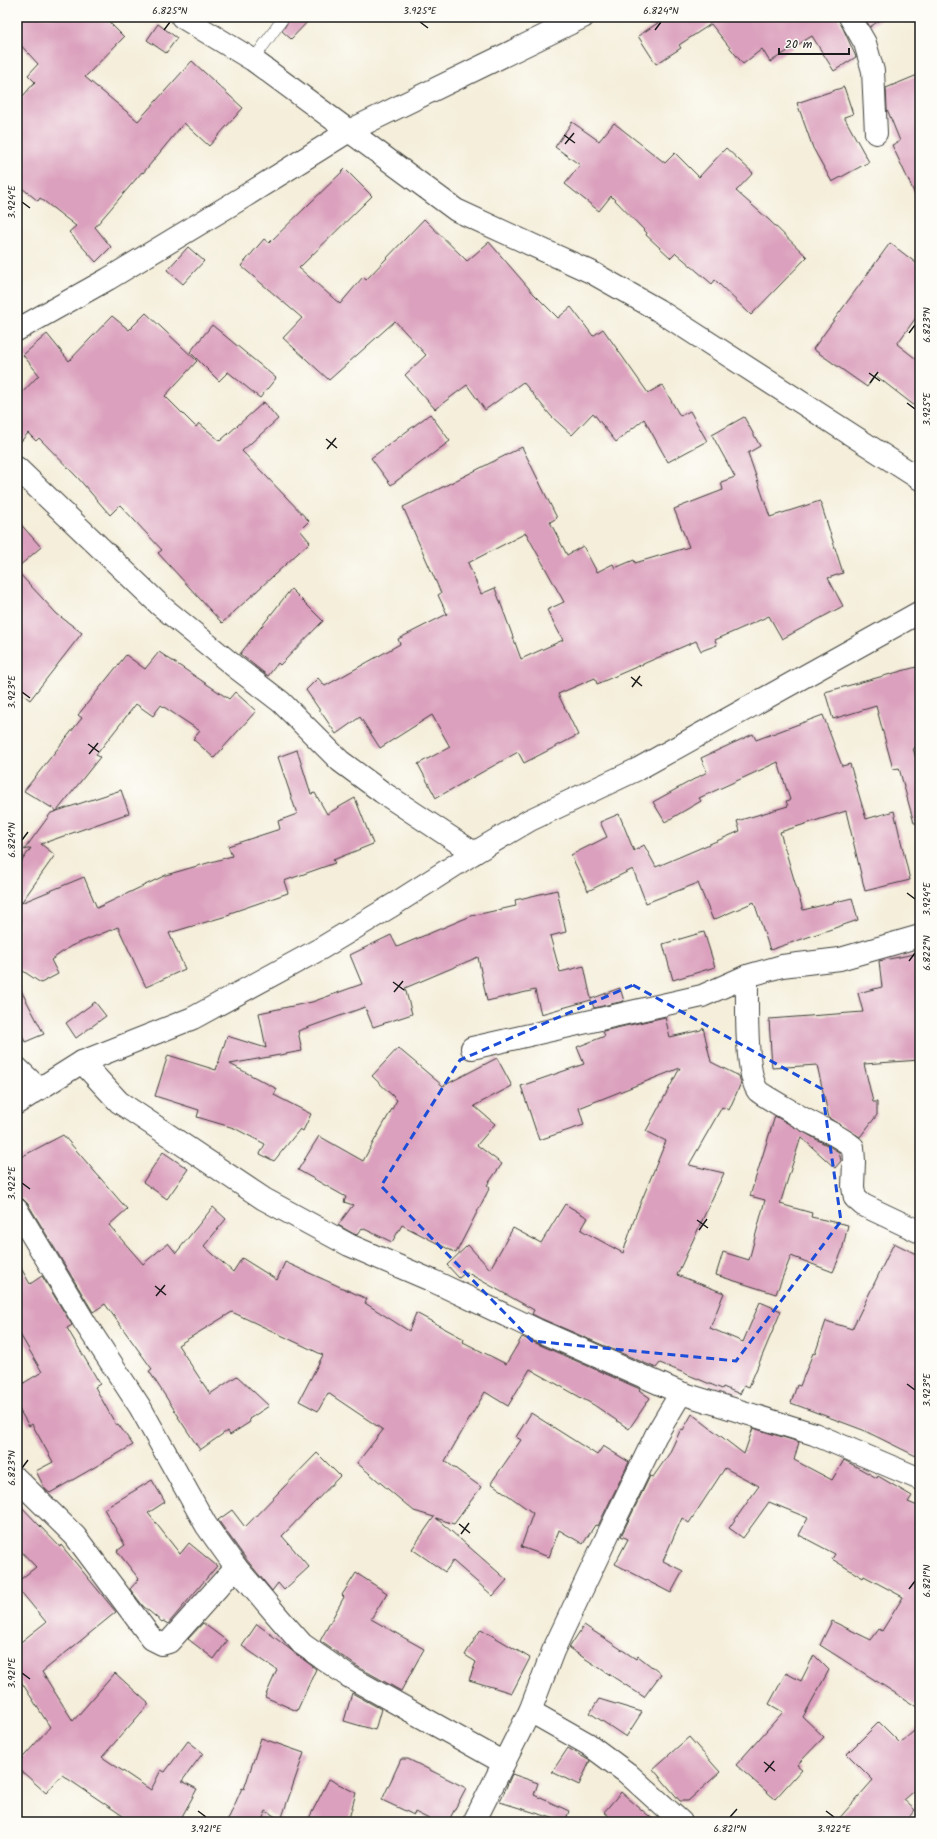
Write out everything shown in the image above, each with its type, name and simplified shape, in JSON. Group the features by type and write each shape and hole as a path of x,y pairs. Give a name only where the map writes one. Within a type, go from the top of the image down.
{"street":[{"path":"182,17 253,60 456,210 591,272 658,310 920,479"},
{"path":"17,330 122,271 350,131 583,17"},
{"path":"850,17 865,43 873,71 876,133"},
{"path":"17,468 161,606 234,666 282,702 340,760 382,792 474,853"},
{"path":"17,1103 38,1088 82,1062 193,1018 320,949 394,905 474,853 530,820 638,770 920,612"},
{"path":"472,1048 702,996 747,976 782,966 840,959 920,936"},
{"path":"747,976 749,1053 753,1079 758,1091 846,1141 853,1147 853,1187 855,1198 863,1205 920,1232"},
{"path":"82,1062 119,1102 264,1199 349,1245 433,1281 572,1346 681,1393 814,1434 920,1479"},
{"path":"17,1068 38,1088"},
{"path":"17,1210 85,1322 140,1407 206,1525 236,1567 302,1644 348,1676 504,1763"},
{"path":"474,1822 530,1711 553,1651 612,1526 656,1435 681,1393"},
{"path":"17,1479 74,1536 152,1639 162,1644 169,1642 236,1567"},
{"path":"530,1711 588,1744 627,1773 681,1822"}],"lane":[{"path":"253,60 284,17"}],"highlighted area":[{"path":"633,985 822,1089 841,1221 736,1361 532,1341 381,1186 460,1060"}],"building":[{"path":"17,17 104,17 124,37 85,77 138,121 192,61 243,108 209,146 184,123 143,173 142,172 95,227 111,247 96,262 69,232 76,226 40,198 38,201 17,184 17,103 35,82 28,75 38,64 17,41"},
{"path":"291,17 312,17 291,39 282,31"},
{"path":"667,17 838,17 856,57 834,71 812,36 770,62 762,49 743,64 711,24 679,45 681,48 656,64 638,36"},
{"path":"864,17 884,17 870,27"},
{"path":"158,24 177,38 166,53 147,40"},
{"path":"920,74 920,205 892,145 900,141 887,109 886,88"},
{"path":"844,87 853,114 844,117 869,162 832,182 813,148 797,103"},
{"path":"572,122 599,141 614,123 665,163 675,153 699,177 726,148 753,173 736,191 768,219 807,257 751,315 715,280 712,284 676,253 671,258 646,235 647,233 611,196 599,211 565,184 580,165 555,147"},
{"path":"345,169 372,196 299,268 340,304 363,277 366,280 424,219 467,261 489,242 533,293 558,318 571,307 593,336 603,329 648,393 662,385 680,416 690,411 707,441 668,462 644,419 616,442 593,413 572,435 551,416 523,382 485,410 467,385 435,409 405,375 426,355 395,321 329,380 283,338 302,318 241,266 264,239 269,243"},
{"path":"890,243 920,266 920,312 897,344 920,362 920,410 875,375 867,387 813,349"},
{"path":"188,247 204,261 183,284 167,270"},
{"path":"146,313 197,361 165,396 196,427 199,423 220,441 264,402 278,419 242,451 309,521 300,530 310,542 222,623 158,553 162,550 120,505 110,515 78,478 39,438 36,441 28,433 17,446 17,398 39,375 23,355 47,334 69,361 112,316 129,330"},
{"path":"212,325 276,378 260,398 228,372 219,381 190,352"},
{"path":"430,414 450,441 391,485 371,458"},
{"path":"744,417 760,446 748,453 770,517 820,501 843,573 828,578 843,606 782,639 769,616 715,640 717,645 701,651 696,641 597,684 595,678 558,694 578,735 524,763 518,752 436,798 418,764 450,747 432,715 380,748 360,717 336,734 306,690 318,678 325,686 400,644 398,639 447,614 438,595 441,593 403,507 522,447 557,518 550,522 567,555 583,546 597,572 613,564 615,568 634,560 635,563 689,547 674,509 723,490 721,482 735,477 712,435","holes":["526,533 564,602 547,610 563,640 521,659 495,588 481,594 468,563"]},
{"path":"17,520 41,547 17,568"},
{"path":"17,571 57,614 82,633 30,700 17,690"},
{"path":"291,589 323,621 280,665 278,663 268,676 240,654"},
{"path":"159,652 229,699 235,692 256,711 214,758 193,739 200,731 161,705 153,716 136,704 96,755 100,757 57,811 24,791 82,718 78,715 126,655 145,669"},
{"path":"920,666 920,747 913,748 920,774 920,823 914,823 899,768 893,769 876,706 833,719 825,692"},
{"path":"823,715 842,766 850,764 866,819 894,811 910,880 865,891 846,811 780,832 803,910 852,898 858,920 770,950 754,902 713,920 698,883 646,903 633,869 588,891 571,855 607,837 600,822 619,814 634,851 644,845 656,867 740,831 737,821 788,806 786,801 790,800 778,762 699,798 701,801 665,822 653,802 707,772 701,758 753,734 756,740"},
{"path":"297,750 311,794 315,793 327,814 355,798 373,844 333,860 335,863 284,881 288,893 230,913 230,915 169,933 185,969 146,987 118,927 71,946 51,960 58,974 41,983 17,967 17,868 31,848 24,850 51,813 121,790 129,813 41,844 55,855 21,903 84,877 97,908 166,875 232,856 228,846 280,829 278,821 297,814 278,757"},
{"path":"557,890 566,932 550,936 560,972 584,966 591,999 620,988 624,1001 594,1008 591,1000 541,1014 535,990 487,1001 478,957 405,988 412,1014 373,1027 365,1007 298,1031 302,1051 230,1064 277,1089 274,1095 311,1114 303,1131 300,1129 274,1161 260,1154 265,1144 234,1128 197,1117 199,1110 155,1096 168,1055 216,1070 227,1036 266,1048 259,1013 312,1002 362,984 350,955 391,935 397,947 471,916 516,906 515,900"},
{"path":"704,932 715,967 673,980 663,944"},
{"path":"920,953 920,1060 864,1064 873,1102 877,1102 877,1115 860,1137 829,1118 817,1065 772,1068 769,1019 863,1012 858,993 882,987 879,961"},
{"path":"17,983 44,1034 25,1042 17,1021"},
{"path":"95,1002 106,1016 76,1038 66,1023"},
{"path":"665,1017 670,1037 701,1030 703,1027 711,1062 739,1076 741,1083 729,1110 722,1107 689,1165 724,1173 677,1275 724,1293 710,1328 743,1342 760,1302 781,1311 749,1387 744,1385 740,1394 723,1387 722,1389 660,1363 656,1368 542,1319 532,1314 534,1310 466,1272 459,1278 447,1265 468,1245 490,1269 513,1228 541,1243 565,1204 588,1218 581,1230 623,1253 636,1214 666,1141 646,1131 680,1068 579,1108 584,1125 539,1140 521,1086 584,1064 577,1047 605,1036 603,1031"},
{"path":"398,1048 443,1086 497,1058 512,1086 474,1106 495,1124 477,1145 502,1164 487,1185 490,1187 456,1253 402,1225 392,1242 362,1228 357,1235 354,1234 338,1225 353,1205 344,1202 346,1197 298,1170 319,1136 363,1161 397,1100 372,1076"},
{"path":"775,1116 839,1152 841,1161 835,1168 801,1137 780,1204 812,1213 811,1217 848,1225 842,1251 833,1272 791,1256 776,1294 716,1275 723,1252 749,1260 765,1200 750,1196"},
{"path":"63,1135 127,1209 109,1225 143,1264 168,1243 176,1253 213,1207 226,1219 204,1246 233,1272 242,1258 277,1280 285,1262 367,1299 365,1303 409,1331 416,1313 464,1339 463,1342 506,1364 522,1337 640,1389 639,1390 650,1398 629,1429 594,1405 530,1369 508,1406 485,1392 445,1461 481,1487 454,1524 436,1518 507,1580 493,1596 453,1561 445,1572 412,1549 434,1517 414,1511 357,1463 383,1430 328,1393 318,1411 299,1401 323,1355 232,1312 178,1345 210,1394 237,1376 269,1406 249,1419 250,1422 230,1435 227,1431 200,1450 149,1371 152,1369 105,1304 93,1312 28,1204 23,1199 17,1198 17,1159"},
{"path":"163,1152 188,1169 167,1199 143,1182"},
{"path":"894,1243 920,1256 920,1458 863,1430 791,1403 797,1385 800,1386 813,1353 815,1354 826,1321 852,1329"},
{"path":"17,1261 30,1284 42,1276 72,1325 67,1328 100,1384 95,1387 116,1425 118,1424 133,1445 50,1493 45,1489 36,1471 53,1462 32,1424 29,1426 17,1406 17,1387 42,1372 17,1329"},
{"path":"531,1413 597,1455 603,1446 629,1462 598,1526 595,1525 583,1544 559,1530 549,1557 521,1547 533,1513 491,1483 521,1440 516,1437"},
{"path":"692,1414 744,1454 753,1428 799,1442 794,1460 832,1480 844,1460 877,1478 878,1476 912,1496 908,1502 920,1507 920,1709 820,1645 832,1621 871,1640 879,1629 882,1631 903,1597 864,1576 863,1578 832,1559 835,1554 799,1535 808,1518 769,1502 743,1538 729,1528 759,1486 725,1468 689,1523 682,1518 663,1561 683,1571 671,1593 615,1564 628,1539 621,1536 650,1476 653,1477 669,1454 681,1429 683,1430"},
{"path":"317,1453 340,1476 282,1536 309,1567 284,1590 278,1583 272,1591 246,1559 218,1520 232,1510 245,1527"},
{"path":"152,1480 165,1502 148,1513 180,1554 189,1543 217,1566 168,1624 163,1621 162,1622 143,1606 130,1589 139,1579 117,1551 125,1545 104,1509"},
{"path":"17,1502 60,1547 61,1545 116,1612 42,1672 73,1721 115,1673 149,1704 102,1757 151,1790 161,1770 165,1772 188,1741 203,1753 182,1781 197,1789 179,1822 132,1822 62,1775 46,1793 17,1767 17,1764 50,1727 17,1675 17,1645 46,1622 17,1587 17,1582 36,1567 17,1547"},
{"path":"356,1573 387,1593 371,1619 424,1649 401,1691 355,1665 320,1641 344,1597 342,1595"},
{"path":"203,1623 227,1641 214,1659 188,1639"},
{"path":"257,1624 316,1669 297,1711 265,1697 277,1670 242,1646"},
{"path":"584,1625 636,1659 638,1656 661,1674 644,1697 569,1648"},
{"path":"481,1629 530,1658 512,1693 469,1680 476,1662 465,1655"},
{"path":"814,1655 829,1670 803,1717 824,1737 797,1765 802,1769 775,1799 736,1765 783,1712 769,1704 786,1673 801,1681"},
{"path":"352,1693 381,1709 375,1730 344,1721"},
{"path":"599,1699 642,1712 626,1737 590,1713"},
{"path":"879,1722 900,1743 920,1726 920,1786 904,1800 915,1810 905,1822 836,1822 873,1780 847,1754"},
{"path":"689,1737 720,1772 688,1801 680,1801 653,1769"},
{"path":"261,1738 304,1753 281,1820 266,1811 261,1822 227,1822 242,1788 244,1789"},
{"path":"568,1748 590,1761 579,1785 552,1772"},
{"path":"401,1759 408,1759 466,1788 448,1822 435,1822 415,1812 414,1815 382,1800"},
{"path":"512,1774 538,1783 534,1795 569,1811 565,1822 500,1802"},
{"path":"329,1779 356,1793 348,1822 307,1822"},
{"path":"621,1792 656,1822 616,1822 604,1812"}]}
